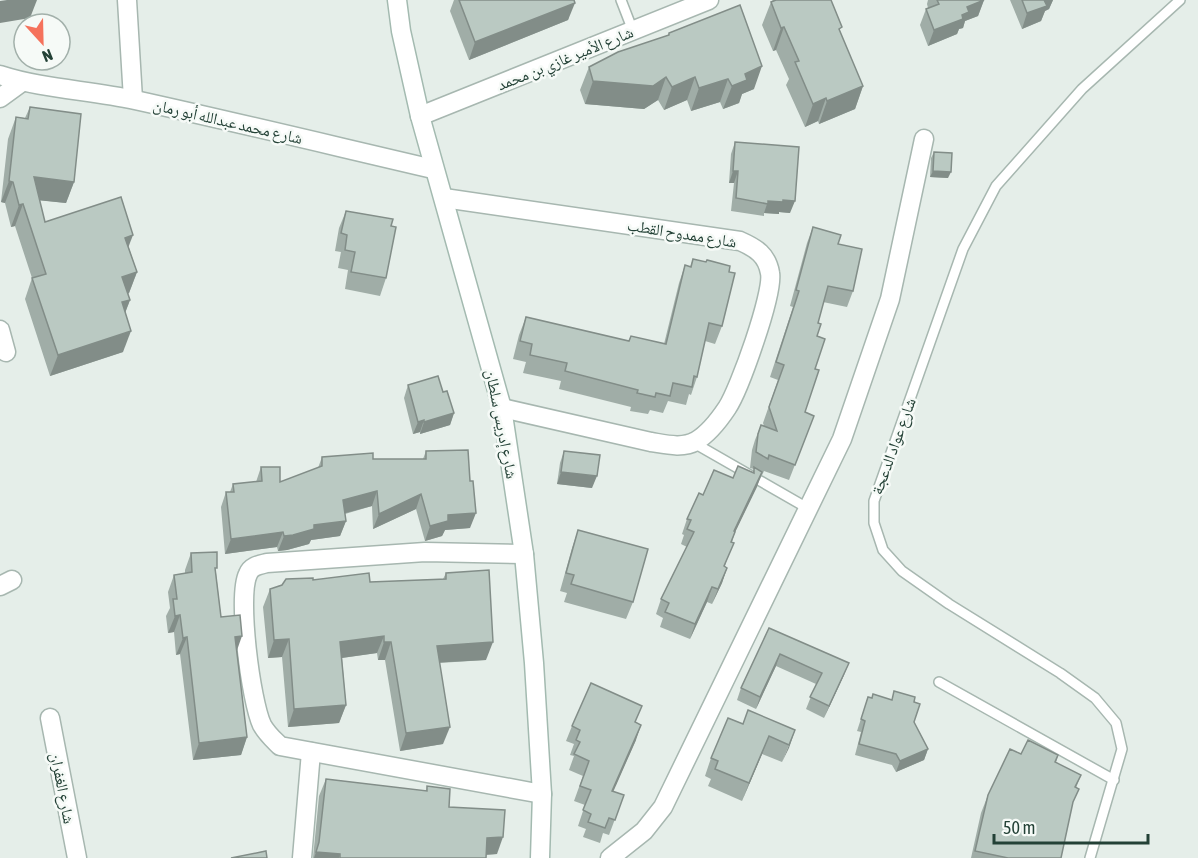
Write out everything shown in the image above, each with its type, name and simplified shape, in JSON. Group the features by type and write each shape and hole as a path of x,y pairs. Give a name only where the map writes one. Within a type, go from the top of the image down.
{"street":[{"path":"127,0 133,99"},
{"name":"شارع إدريس سلطان","path":"397,0 433,169 444,198 502,408 524,554 534,663 542,794 540,858"},
{"name":"شارع الأمير غازي بن محمد","path":"420,116 710,0"},
{"name":"شارع محمد عبدالله أبو رمان","path":"0,75 22,82 133,99 433,169"},
{"path":"0,98 22,82"},
{"path":"610,858 644,831 663,807 842,440 890,299 924,140"},
{"name":"شارع ممدوح القطب","path":"444,198 740,241 756,248 766,260 771,275 768,298 728,407 708,431 694,443"},
{"path":"0,330 6,352"},
{"path":"502,408 674,446 694,443"},
{"path":"524,554 425,552 267,563 251,569 246,580 244,602 248,667 261,723 269,736 280,746 542,794"},
{"name":"شارع الغفران","path":"50,718 77,858"},
{"path":"303,858 311,752"}],"lane":[{"path":"621,0 633,31"},
{"name":"شارع عواد الدعجة","path":"1090,858 1122,749 1116,723 1095,698 1060,673 949,604 902,571 883,550 874,523 873,501 963,249 996,186 1082,89 1180,0"},
{"path":"694,443 809,509"},
{"path":"939,682 1114,780"}],"building":[{"path":"459,0 574,0 575,3 475,42"},
{"path":"776,0 831,0 842,27 839,29 863,86 827,101 826,98 813,104 795,62 799,61 784,27 781,28 771,2"},
{"path":"937,0 984,0 967,7 969,12 962,15 963,19 934,30 926,9 939,4"},
{"path":"1022,0 1044,0 1047,6 1027,13"},
{"path":"740,5 762,66 745,74 747,80 732,86 728,79 699,88 695,77 672,87 666,77 653,86 593,81 589,67 618,52 669,35 669,33"},
{"path":"30,107 81,114 74,182 34,177 45,222 121,197 133,235 125,238 137,272 122,277 130,300 122,302 131,331 58,355 32,278 46,274 23,204 19,205 13,182 9,181 16,117 28,119"},
{"path":"735,142 799,147 795,201 768,201 768,204 736,198 738,171 733,171"},
{"path":"934,152 952,153 951,172 933,171"},
{"path":"346,211 393,219 391,226 396,227 386,278 351,272 355,252 345,250 347,235 341,233"},
{"path":"813,227 841,235 838,244 862,249 853,291 828,286 818,323 821,324 817,336 825,339 815,369 819,370 805,412 814,416 795,465 769,455 768,459 756,452 761,425 777,431 769,407 784,365 776,362 799,291 796,290"},
{"path":"693,259 730,266 729,272 735,273 722,326 709,323 697,377 694,376 692,387 673,383 670,396 656,393 655,397 637,393 638,390 565,371 567,363 530,355 532,344 520,341 526,317 629,341 631,336 666,344 685,265 691,267"},
{"path":"438,376 443,392 447,391 454,413 418,422 408,385"},
{"path":"468,450 470,481 473,481 476,513 448,515 448,521 430,526 421,494 379,514 377,491 343,500 346,521 314,525 314,529 293,535 284,536 283,532 231,539 226,492 234,492 233,484 262,481 261,467 280,467 280,482 322,466 322,457 373,453 373,459 426,459 426,451"},
{"path":"564,451 600,455 597,476 561,472"},
{"path":"738,466 754,473 754,467 762,472 734,531 731,542 734,543 724,566 727,568 718,589 712,587 695,624 665,612 669,603 661,599 694,532 687,529 691,520 687,519 699,493 703,495 714,470 733,478"},
{"path":"578,530 648,549 633,602 571,584 574,575 566,573"},
{"path":"217,552 217,568 215,568 221,617 240,615 242,636 235,637 247,737 199,743 187,637 183,638 180,615 175,616 173,599 177,599 174,575 192,572 191,553"},
{"path":"489,570 493,642 437,646 450,727 406,733 391,642 384,642 384,636 340,642 346,705 294,709 289,639 274,640 270,589 282,585 286,579 313,578 313,580 369,573 370,582 446,579 446,573"},
{"path":"769,628 849,663 829,706 810,697 822,673 780,654 760,697 741,688"},
{"path":"591,683 642,706 635,722 641,725 612,791 624,795 615,820 609,818 605,828 588,822 591,814 583,810 591,790 580,786 589,761 574,754 580,742 576,740 580,730 572,726"},
{"path":"894,691 915,697 914,702 920,704 914,722 928,749 900,761 896,754 859,744 865,721 861,719 868,697 872,698 873,694 892,700"},
{"path":"748,710 795,730 789,745 769,736 749,783 715,769 718,761 711,758 728,718 743,724"},
{"path":"1028,740 1058,755 1055,762 1081,775 1075,787 1079,789 1073,802 1061,858 1008,858 975,851 988,795 1010,749 1021,754"},
{"path":"326,779 427,791 427,786 450,789 449,807 505,810 503,837 487,838 486,858 340,858 340,854 316,852"},
{"path":"266,851 267,858 231,858"}]}
